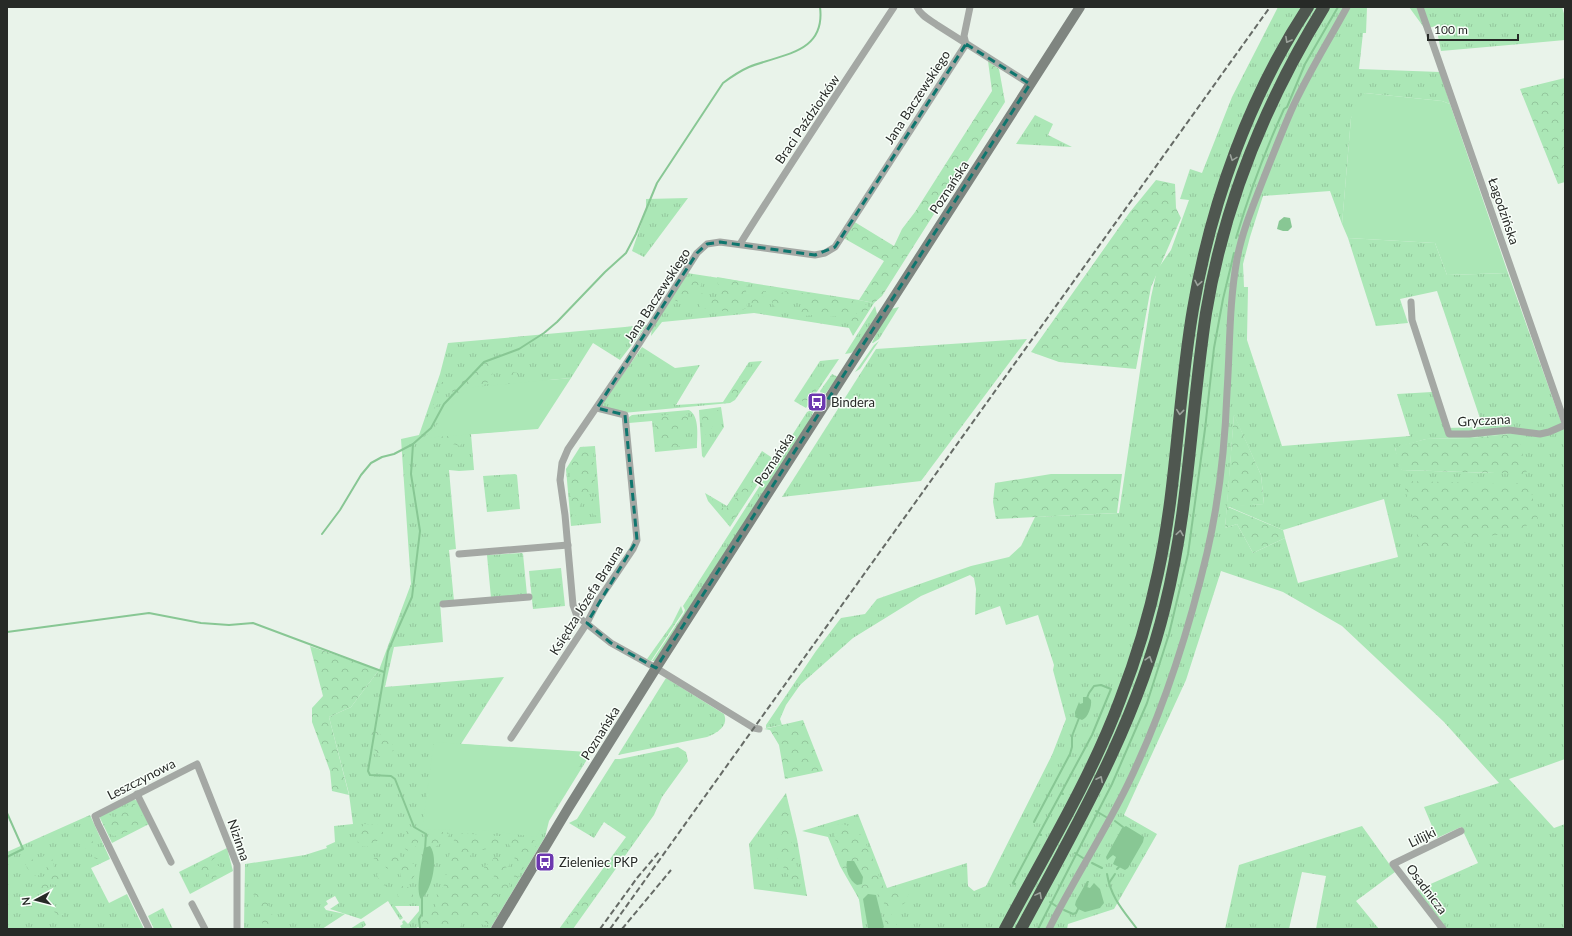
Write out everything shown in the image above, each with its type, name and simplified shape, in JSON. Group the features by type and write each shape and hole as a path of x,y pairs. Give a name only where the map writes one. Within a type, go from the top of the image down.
{"highway":[{"path":"1005,929 1072,805 1094,760 1117,708 1132,666 1151,602 1164,545 1193,309 1209,232 1226,178 1247,124 1279,56 1308,7"},
{"path":"1021,929 1103,773 1133,706 1146,671 1165,607 1179,540 1206,318 1214,272 1223,236 1239,183 1259,130 1292,61 1324,7"}],"main road":[{"name":"Poznańska","path":"496,929 573,801 656,668 1080,7"}],"street":[{"name":"Braci Paździorków","path":"740,244 894,7"},
{"path":"918,7 918,10 924,16 1030,84"},
{"path":"966,44 964,36 970,7"},
{"path":"1049,929 1128,785 1159,711 1188,630 1207,553 1217,498 1225,424 1230,314 1233,284 1240,245 1250,214 1292,110 1347,7"},
{"name":"Łagodzińska","path":"1420,7 1565,424"},
{"name":"Jana Baczewskiego","path":"756,729 656,668 611,643 577,616 573,605 568,545 560,480 562,463 568,449 597,408 697,253 708,244 720,242 815,256 825,253 835,247 966,44"},
{"name":"Gryczana","path":"1411,302 1412,320 1449,434 1469,434 1509,430 1540,434 1549,432 1565,424"},
{"name":"Księdza Józefa Brauna","path":"511,738 587,623 598,601 633,549 637,540 625,415 597,408"},
{"path":"459,554 525,550 568,545"},
{"path":"443,604 529,597"},
{"name":"Leszczynowa","path":"149,929 95,816 197,764"},
{"name":"Nizinna","path":"197,764 237,866 236,929"},
{"path":"138,794 171,862"},
{"name":"Lilijki","path":"1393,864 1461,831"},
{"name":"Osadnicza","path":"1393,864 1443,929"},
{"path":"192,904 205,929"}],"highlighted area":[{"path":"966,44 1030,84 656,668 611,643 587,623 637,540 625,415 597,408 697,253 707,244 720,242 815,255 835,247"}],"green space":[{"path":"1278,7 1367,7 1366,33 1363,33 1359,69 1440,72 1450,104 1442,101 1365,93 1351,118 1342,224 1330,191 1263,196 1243,264 1244,287 1248,287 1247,340 1282,446 1410,436 1397,394 1432,392 1446,428 1483,427 1437,291 1400,299 1408,323 1376,326 1348,238 1435,243 1447,275 1508,273 1565,433 1565,759 1509,779 1554,828 1565,824 1565,929 1446,929 1417,890 1478,863 1461,827 1437,838 1424,807 1499,783 1444,722 1342,626 1283,592 1221,571 1186,680 1124,815 1157,834 1114,909 1068,924 1067,929 863,929 859,899 840,866 828,837 802,831 858,814 887,888 967,863 968,886 974,891 986,886 1052,755 1066,719 1053,670 1054,665 1038,615 1006,625 1000,606 975,615 976,589 974,578 970,575 921,596 853,638 800,685 786,705 780,719 782,725 766,728 766,725 816,651 841,618 865,614 877,599 971,566 1009,557 1021,546 1035,517 1119,513 1151,297 1157,270 1171,250 1189,200 1180,199 1190,169 1202,173 1232,97","holes":["1234,415 1261,475 1264,504 1227,506","1518,433 1494,473 1402,470 1395,448 1426,439 1471,438","1384,499 1398,557 1298,583 1285,538 1253,553 1237,524 1225,528 1227,506 1283,530"]},
{"path":"1409,7 1562,7 1565,17 1565,40 1441,51 1436,26 1425,29"},
{"path":"988,61 999,69 1005,102 882,296 874,303 859,300 884,261 840,236 853,221 894,246 902,229 915,212 992,91"},
{"path":"1565,78 1565,182 1558,184 1520,89"},
{"path":"1365,93 1442,101 1450,104 1508,273 1447,275 1435,243 1348,238 1342,224 1351,118 1358,98"},
{"path":"1035,115 1053,124 1048,135 1072,147 1016,144"},
{"path":"1156,180 1175,184 1176,208 1181,218 1151,287 1136,369 1059,362 1031,352 1130,212"},
{"path":"688,198 644,257 632,251 646,210 646,199"},
{"path":"687,273 874,303 853,336 849,328 754,313 662,322 651,336 652,327"},
{"path":"690,276 701,278 702,282 700,288 691,299 690,303 675,301 686,279"},
{"path":"717,277 752,283 747,285 746,290 747,308 736,312 711,310 700,307 698,297 701,293 710,297 716,297 719,293"},
{"path":"766,291 760,306 754,307 751,305 753,296 760,292"},
{"path":"786,291 790,294 788,302 784,305 775,307 772,303 773,297"},
{"path":"802,293 856,301 854,309 856,314 867,304 869,308 861,321 856,325 851,324 845,318 839,316 829,317 824,314 804,316 801,312 802,306 805,302 804,298 799,298 798,295"},
{"path":"875,306 877,314 855,350 851,353 845,354"},
{"path":"899,307 879,339 872,343 879,327 891,309"},
{"path":"647,325 620,360 593,343 571,378 549,380 506,431 471,434 474,470 449,470 456,549 449,550 454,601 440,602 443,642 394,647 385,687 504,677 461,744 591,753 549,821 545,837 490,929 421,929 418,927 415,929 402,929 400,926 403,924 402,922 404,920 408,924 419,911 419,906 395,906 403,918 400,920 388,901 361,919 330,909 339,903 335,896 326,901 328,904 324,907 326,910 345,914 322,929 244,929 245,864 305,855 327,848 326,846 335,842 334,826 353,824 349,794 329,717 351,707 379,670 411,584 401,439 419,435 440,374 448,343"},
{"path":"1027,339 921,481 782,497 876,349"},
{"path":"879,341 860,369 855,372 874,345"},
{"path":"642,347 675,368 700,365 676,405 723,402 749,362 762,361 735,400 730,403 623,413 601,406"},
{"path":"488,358 491,361 492,377 490,380 482,386 458,397 454,396 452,388 454,382 475,362"},
{"path":"839,359 806,408 794,401 820,361"},
{"path":"753,367 754,370 733,400 728,400 741,376"},
{"path":"511,372 518,373 517,378 500,380 503,375"},
{"path":"832,374 838,377 822,398 820,391"},
{"path":"821,375 823,376 821,383 806,402 799,399 806,389"},
{"path":"571,378 538,429 423,438 433,430 463,388"},
{"path":"440,382 443,382 447,391 434,409 434,404"},
{"path":"721,407 724,427 704,458 702,456 699,410"},
{"path":"813,409 814,410 809,422 655,661 652,661 684,613 685,610 683,606 807,412"},
{"path":"689,410 695,417 697,448 655,452 652,421 629,423 629,417 632,415"},
{"path":"718,410 721,414 720,424 713,425 709,433 706,435 703,431 702,413"},
{"path":"685,413 688,416 688,420 674,432 674,437 685,444 685,446 658,448 655,420 652,417"},
{"path":"1234,414 1261,475 1264,504 1228,507 1283,530 1285,538 1253,553 1237,524 1225,528"},
{"path":"456,432 463,442 460,446 445,442 432,443 436,433"},
{"path":"1518,433 1527,474 1402,470 1399,468 1395,447 1426,439 1471,438"},
{"path":"595,446 601,523 571,526 566,469 580,447"},
{"path":"592,448 595,485 593,490 582,501 576,516 572,511 571,506 570,470 573,461 579,452 584,449"},
{"path":"762,451 774,459 730,527 708,501 705,493 727,506"},
{"path":"762,456 766,457 765,467 751,487 736,516 731,521 718,509 712,499 726,509 742,490 753,466"},
{"path":"1051,474 1122,474 1117,513 996,519 993,502 995,483"},
{"path":"517,475 520,509 487,512 483,476"},
{"path":"1403,481 1529,484 1538,519 1515,532 1489,536 1422,554"},
{"path":"591,497 597,505 598,515 594,516 586,502"},
{"path":"522,553 527,595 491,598 487,555"},
{"path":"561,568 565,606 533,609 529,571"},
{"path":"681,606 683,612 651,661 647,659 672,624"},
{"path":"310,646 379,670 351,707 329,717 349,795 332,791 330,771 312,722 312,708 323,696"},
{"path":"666,678 724,714 725,722 718,731 707,737 618,755"},
{"path":"803,720 823,771 785,779 779,745 770,730 764,729"},
{"path":"373,730 378,731 384,740 392,743 394,750 385,757 379,756 370,744 370,733"},
{"path":"434,742 588,752 536,837 491,831 422,829"},
{"path":"678,747 686,752 688,761 662,797 654,815 573,929 559,929 626,837 604,822 594,838 569,823 577,819 615,759"},
{"path":"786,793 797,839 807,896 754,889 749,844"},
{"path":"133,799 138,801 149,824 112,843 99,816"},
{"path":"131,803 134,803 140,810 144,821 122,835 113,836 106,820 110,815 116,819"},
{"path":"782,806 786,806 800,883 792,881 775,854 782,836 782,825 779,810"},
{"path":"90,815 110,859 91,868 109,903 127,894 144,929 7,929 7,852"},
{"path":"364,824 378,825 385,836 384,838 367,847 358,846 359,834"},
{"path":"842,824 851,827 864,841 885,889 905,891 909,894 905,903 894,908 887,906 883,903 877,893 872,890 865,892 862,897 862,903 860,902 854,887 838,858 834,830 837,825"},
{"path":"406,825 410,826 417,835 422,836 414,849 410,852 405,849"},
{"path":"1362,826 1395,872 1356,901 1379,929 1316,929 1326,876 1302,872 1289,929 1225,929 1239,865"},
{"path":"431,832 450,833 440,844 432,849 430,846 427,847"},
{"path":"633,832 634,837 630,848 571,929 561,929"},
{"path":"457,833 526,838 536,841 537,844 512,885 515,863 513,852 507,842 502,842 482,850 479,847 474,850 470,856 468,867 486,883 490,882 494,877 493,874 488,874 484,871 484,866 491,863 494,857 506,857 510,863 509,866 503,869 510,886 508,889 499,889 497,892 500,899 503,901 490,925 482,925 487,919 485,917 462,921 461,926 457,929 423,929 422,922 424,906 433,909 436,906 434,896 440,893 444,885 445,876 453,867 446,863"},
{"path":"96,841 99,851 103,856 102,858 97,859 94,858 88,849 79,846 81,843"},
{"path":"227,848 233,871 190,894 179,872"},
{"path":"392,850 396,850 402,859 414,864 415,874 412,880 402,880 399,869 391,870 386,868 384,861 381,861 376,866 373,863 374,858 387,856"},
{"path":"44,855 48,855 52,859 56,874 60,878 60,883 57,885 50,884 52,891 51,894 45,894 41,891 39,882 47,871 42,859"},
{"path":"217,856 208,864 219,866 221,869 219,874 213,879 205,882 209,876 208,872 202,870 191,875 184,873 212,857"},
{"path":"28,859 32,859 35,863 40,875 36,876 31,874 26,866"},
{"path":"378,872 383,874 389,873 390,878 386,886 379,881 377,875"},
{"path":"402,886 413,888 413,899 396,904 395,903 398,896 395,889 396,887"},
{"path":"256,887 263,894 269,906 274,929 264,928 253,891"},
{"path":"60,906 63,908 64,913 63,915 59,916 52,910 53,908"},
{"path":"163,908 173,929 154,929 148,916"},
{"path":"891,914 895,918 897,929 887,929 884,916"},
{"path":"364,921 366,925 361,929 350,929 361,922"}],"shaded area":[{"path":"1284,217 1290,218 1292,227 1288,231 1277,229 1279,221"},
{"path":"1083,697 1088,697 1091,702 1088,714 1082,720 1075,717 1075,712 1079,702 1080,704 1083,703"},
{"path":"1126,826 1144,837 1143,842 1128,868 1125,870 1113,864 1116,857 1113,855 1107,860 1106,857 1122,828"},
{"path":"430,846 433,851 434,858 433,874 428,889 421,899 419,895 419,882 424,848"},
{"path":"847,861 854,861 863,877 862,884 857,885 850,878 847,871"},
{"path":"1087,881 1089,881 1087,887 1090,888 1094,883 1100,889 1104,903 1100,908 1085,912 1078,909 1075,905"},
{"path":"868,894 876,895 884,927 882,929 868,928 863,899"}],"waterway":[{"path":"425,850 426,834 414,827 395,779 391,776 370,775 368,771 388,651 412,597 420,531 411,474 413,444 431,428 444,404 484,362 519,349 544,333 557,322 605,272 626,253 636,234 657,183 723,83 749,67 787,55 799,50 809,43 816,34 820,23 820,7"},
{"path":"1236,238 1252,189 1284,109 1287,107 1305,64 1338,7"},
{"path":"1038,929 1112,784 1147,703 1169,634 1188,554 1205,429 1214,348 1223,299 1234,253"},
{"path":"322,534 340,510 361,475 371,463 382,457 394,454 413,444"},
{"path":"7,632 149,613 201,623 229,625 253,623 384,672"},
{"path":"1061,793 1092,735 1111,689 1101,685 1094,686 1087,698"},
{"path":"1034,822 1070,754 1072,747 1072,736 1079,718"},
{"path":"1039,834 1061,793 1063,794"},
{"path":"1096,811 1106,817"},
{"path":"7,813 23,849 7,857"},
{"path":"1115,821 1123,827"},
{"path":"1015,884 1013,883 1039,834 1041,835"},
{"path":"1075,853 1083,858"},
{"path":"1092,863 1102,868"},
{"path":"1107,874 1111,890 1122,910 1137,929"},
{"path":"1109,883 1115,874"},
{"path":"420,928 419,919 422,914 422,896"},
{"path":"1050,902 1056,906"},
{"path":"1064,910 1073,914 1076,913 1078,909"}],"railway":[{"path":"610,929 1270,7"},
{"path":"600,929 637,878 660,851"},
{"path":"622,929 671,870"}],"place":[{"name":"Bindera","path":"817,402"},
{"name":"Zieleniec PKP","path":"545,862"}]}
